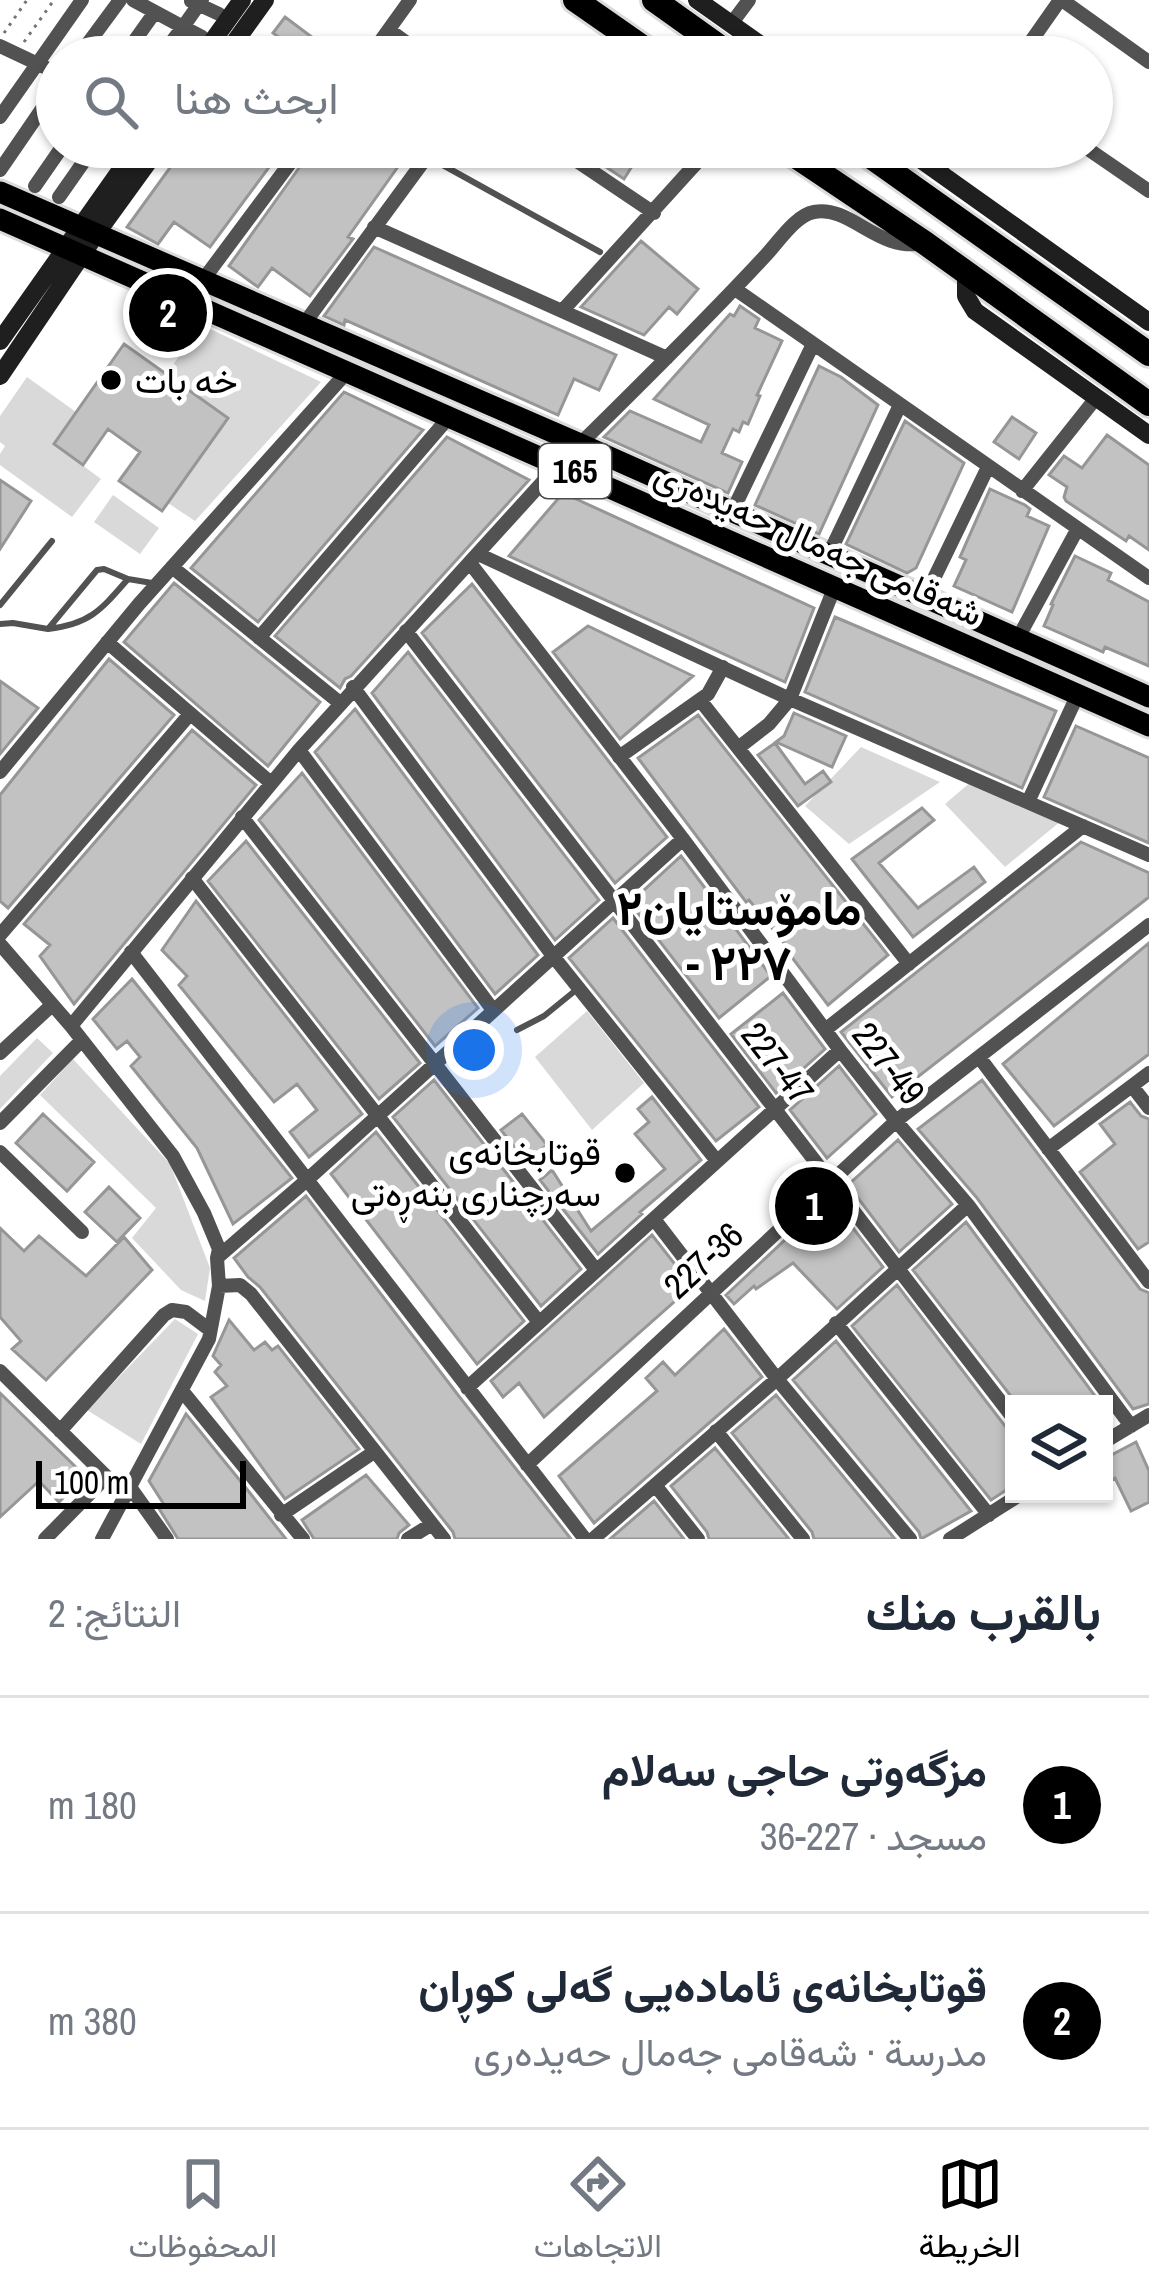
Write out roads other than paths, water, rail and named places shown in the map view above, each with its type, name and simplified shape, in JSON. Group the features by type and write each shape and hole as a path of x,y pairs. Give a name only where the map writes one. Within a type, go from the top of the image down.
{"highway":[{"path":"575,0 627,36"},
{"path":"654,0 705,36"},
{"path":"813,168 926,243 1149,404"},
{"path":"846,191 858,168"},
{"path":"886,168 1149,354"}],"main road":[{"name":"شەقامی جەمال حەیدەری","path":"0,192 1149,697"},
{"name":"شەقامی جەمال حەیدەری","path":"0,219 1149,726"},
{"path":"768,556 779,532"}],"street":[{"path":"57,36 82,0"},
{"path":"93,36 120,0"},
{"path":"133,0 192,36"},
{"path":"211,36 242,0"},
{"path":"239,36 266,0"},
{"path":"385,36 410,0"},
{"path":"697,0 748,36"},
{"path":"731,24 749,0"},
{"path":"176,36 197,1 219,14"},
{"path":"1034,36 1056,2 1109,36"},
{"path":"137,36 154,12"},
{"path":"389,30 397,36"},
{"path":"1113,39 1149,62"},
{"path":"4,48 36,63"},
{"path":"0,117 36,67"},
{"path":"0,170 36,118"},
{"path":"1113,166 1149,191"},
{"path":"35,186 47,168"},
{"path":"59,197 79,168"},
{"path":"0,376 125,168"},
{"path":"88,230 141,168"},
{"path":"203,280 286,168"},
{"path":"304,324 418,168"},
{"path":"587,168 653,213"},
{"path":"563,310 693,168"},
{"path":"932,168 1149,322"},
{"path":"938,172 941,168"},
{"path":"580,444 804,214 828,212 896,244 926,243"},
{"path":"374,227 667,358"},
{"path":"0,341 74,251"},
{"path":"966,273 966,296 975,311 1149,435"},
{"path":"734,290 1149,578"},
{"path":"733,512 813,344"},
{"path":"0,771 157,584 346,372"},
{"path":"1022,491 1096,398"},
{"path":"829,554 900,405"},
{"path":"260,638 451,416"},
{"path":"71,1026 353,687 559,464"},
{"path":"925,596 988,467"},
{"path":"1018,638 1077,530"},
{"path":"474,559 1149,855"},
{"name":"227-49","path":"474,559 840,1050 968,1205 1131,1426"},
{"path":"172,567 340,703"},
{"path":"738,748 769,724 790,699 835,586"},
{"name":"227-47","path":"406,631 1005,1407"},
{"path":"107,642 271,783"},
{"path":"619,757 708,694 723,668"},
{"path":"353,687 553,956 717,1161"},
{"path":"1028,802 1078,694"},
{"path":"700,700 909,964"},
{"path":"102,1539 183,1392 211,1330 219,1286 219,1249 173,1156 0,940 190,714"},
{"path":"299,750 493,1010"},
{"path":"242,817 596,1270"},
{"path":"825,1030 1083,826"},
{"path":"217,1258 682,839"},
{"path":"192,878 538,1321"},
{"name":"227-36","path":"527,1465 896,1121 1147,930"},
{"path":"131,952 589,1539 777,1379 968,1205"},
{"path":"0,1053 52,1005"},
{"path":"0,1123 80,1041"},
{"path":"467,1388 840,1050"},
{"path":"979,1057 1149,1282"},
{"path":"1048,1149 1149,1073"},
{"path":"1132,1086 1149,1108"},
{"path":"0,1152 82,1232"},
{"path":"654,1219 777,1379 910,1539"},
{"path":"219,1286 240,1286 251,1294 444,1539"},
{"path":"60,1431 164,1315 172,1310 186,1312 211,1330"},
{"path":"836,1323 989,1515"},
{"path":"0,1371 106,1477 128,1492 167,1539"},
{"path":"183,1392 303,1539"},
{"path":"1113,1437 1149,1415"},
{"path":"716,1431 803,1539"},
{"path":"281,1515 374,1452"},
{"path":"45,1539 106,1477"},
{"path":"656,1485 698,1539"},
{"path":"950,1539 1008,1503"},
{"path":"408,1539 432,1524"}],"lane":[{"path":"457,168 600,251"},
{"path":"0,604 52,541"},
{"path":"48,629 97,570 157,584"},
{"path":"0,624 68,626 91,617 128,579"},
{"path":"517,1030 544,1016 578,988"}],"place":[{"name":"قوتابخانەی ئامادەیی گەلی کوڕان","path":"168,313"},
{"name":"خه بات","path":"111,380"},
{"name":"قوتابخانەی سەرچناری بنەڕەتی","path":"625,1173"},
{"name":"مزگەوتی حاجی سەلام","path":"814,1206"}],"district":[{"name":"مامۆستایان٢ - ٢٢٧","path":"739,936"}]}
